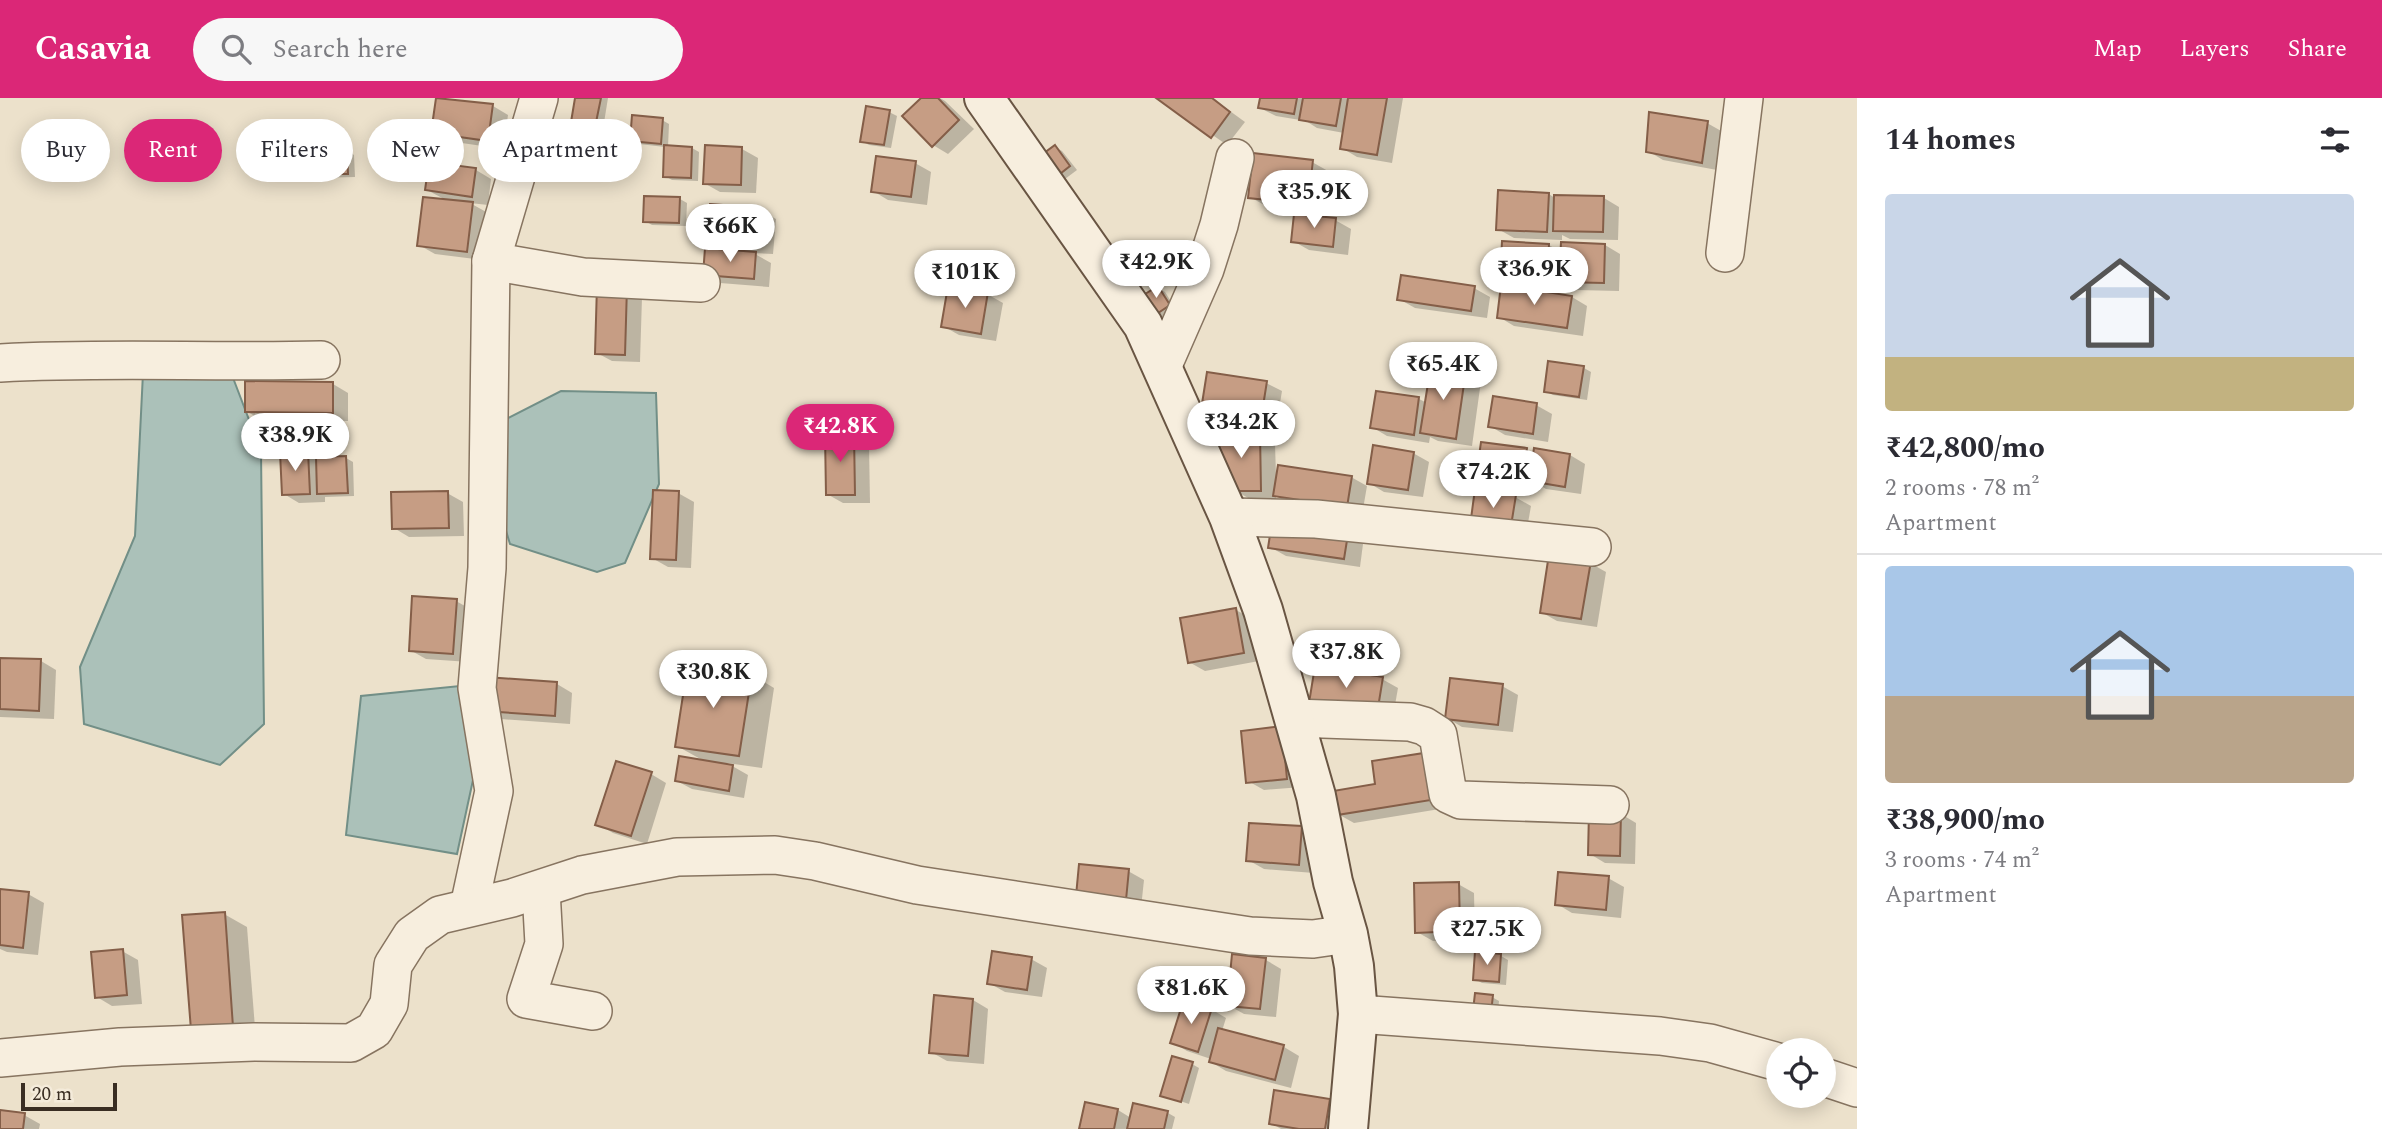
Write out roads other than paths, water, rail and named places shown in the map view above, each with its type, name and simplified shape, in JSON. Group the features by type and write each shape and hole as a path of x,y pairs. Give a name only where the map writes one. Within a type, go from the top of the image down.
{"street":[{"path":"469,908 494,791 477,688 487,568 491,261 539,98"},
{"path":"984,98 1143,325 1228,517 1263,610 1316,796 1333,882 1354,966 1358,1014 1348,1129"},
{"path":"1725,253 1744,98"},
{"path":"1163,365 1205,269 1235,158"},
{"path":"491,261 583,277 701,283"},
{"path":"0,363 39,360 240,363 321,360"},
{"path":"1228,517 1316,519 1592,547"},
{"path":"1294,718 1410,722 1424,726 1438,735 1448,794 1461,800 1610,805"},
{"path":"0,1058 120,1047 254,1042 351,1043 374,1030 388,1004 393,965 411,935 440,915 541,890 582,875 677,856 775,855 815,861 918,885 1250,936 1313,939 1348,934"},
{"path":"541,890 544,944 526,999 593,1011"},
{"path":"1358,1014 1660,1036 1710,1043 1766,1059"},
{"path":"1836,1081 1857,1088"}],"water":[{"path":"230,370 261,451 264,724 220,765 84,724 80,667 135,536 143,373"},
{"path":"561,391 656,393 659,484 625,563 597,572 510,544 485,462 485,430"},
{"path":"470,685 489,706 457,854 346,835 361,696"}]}
